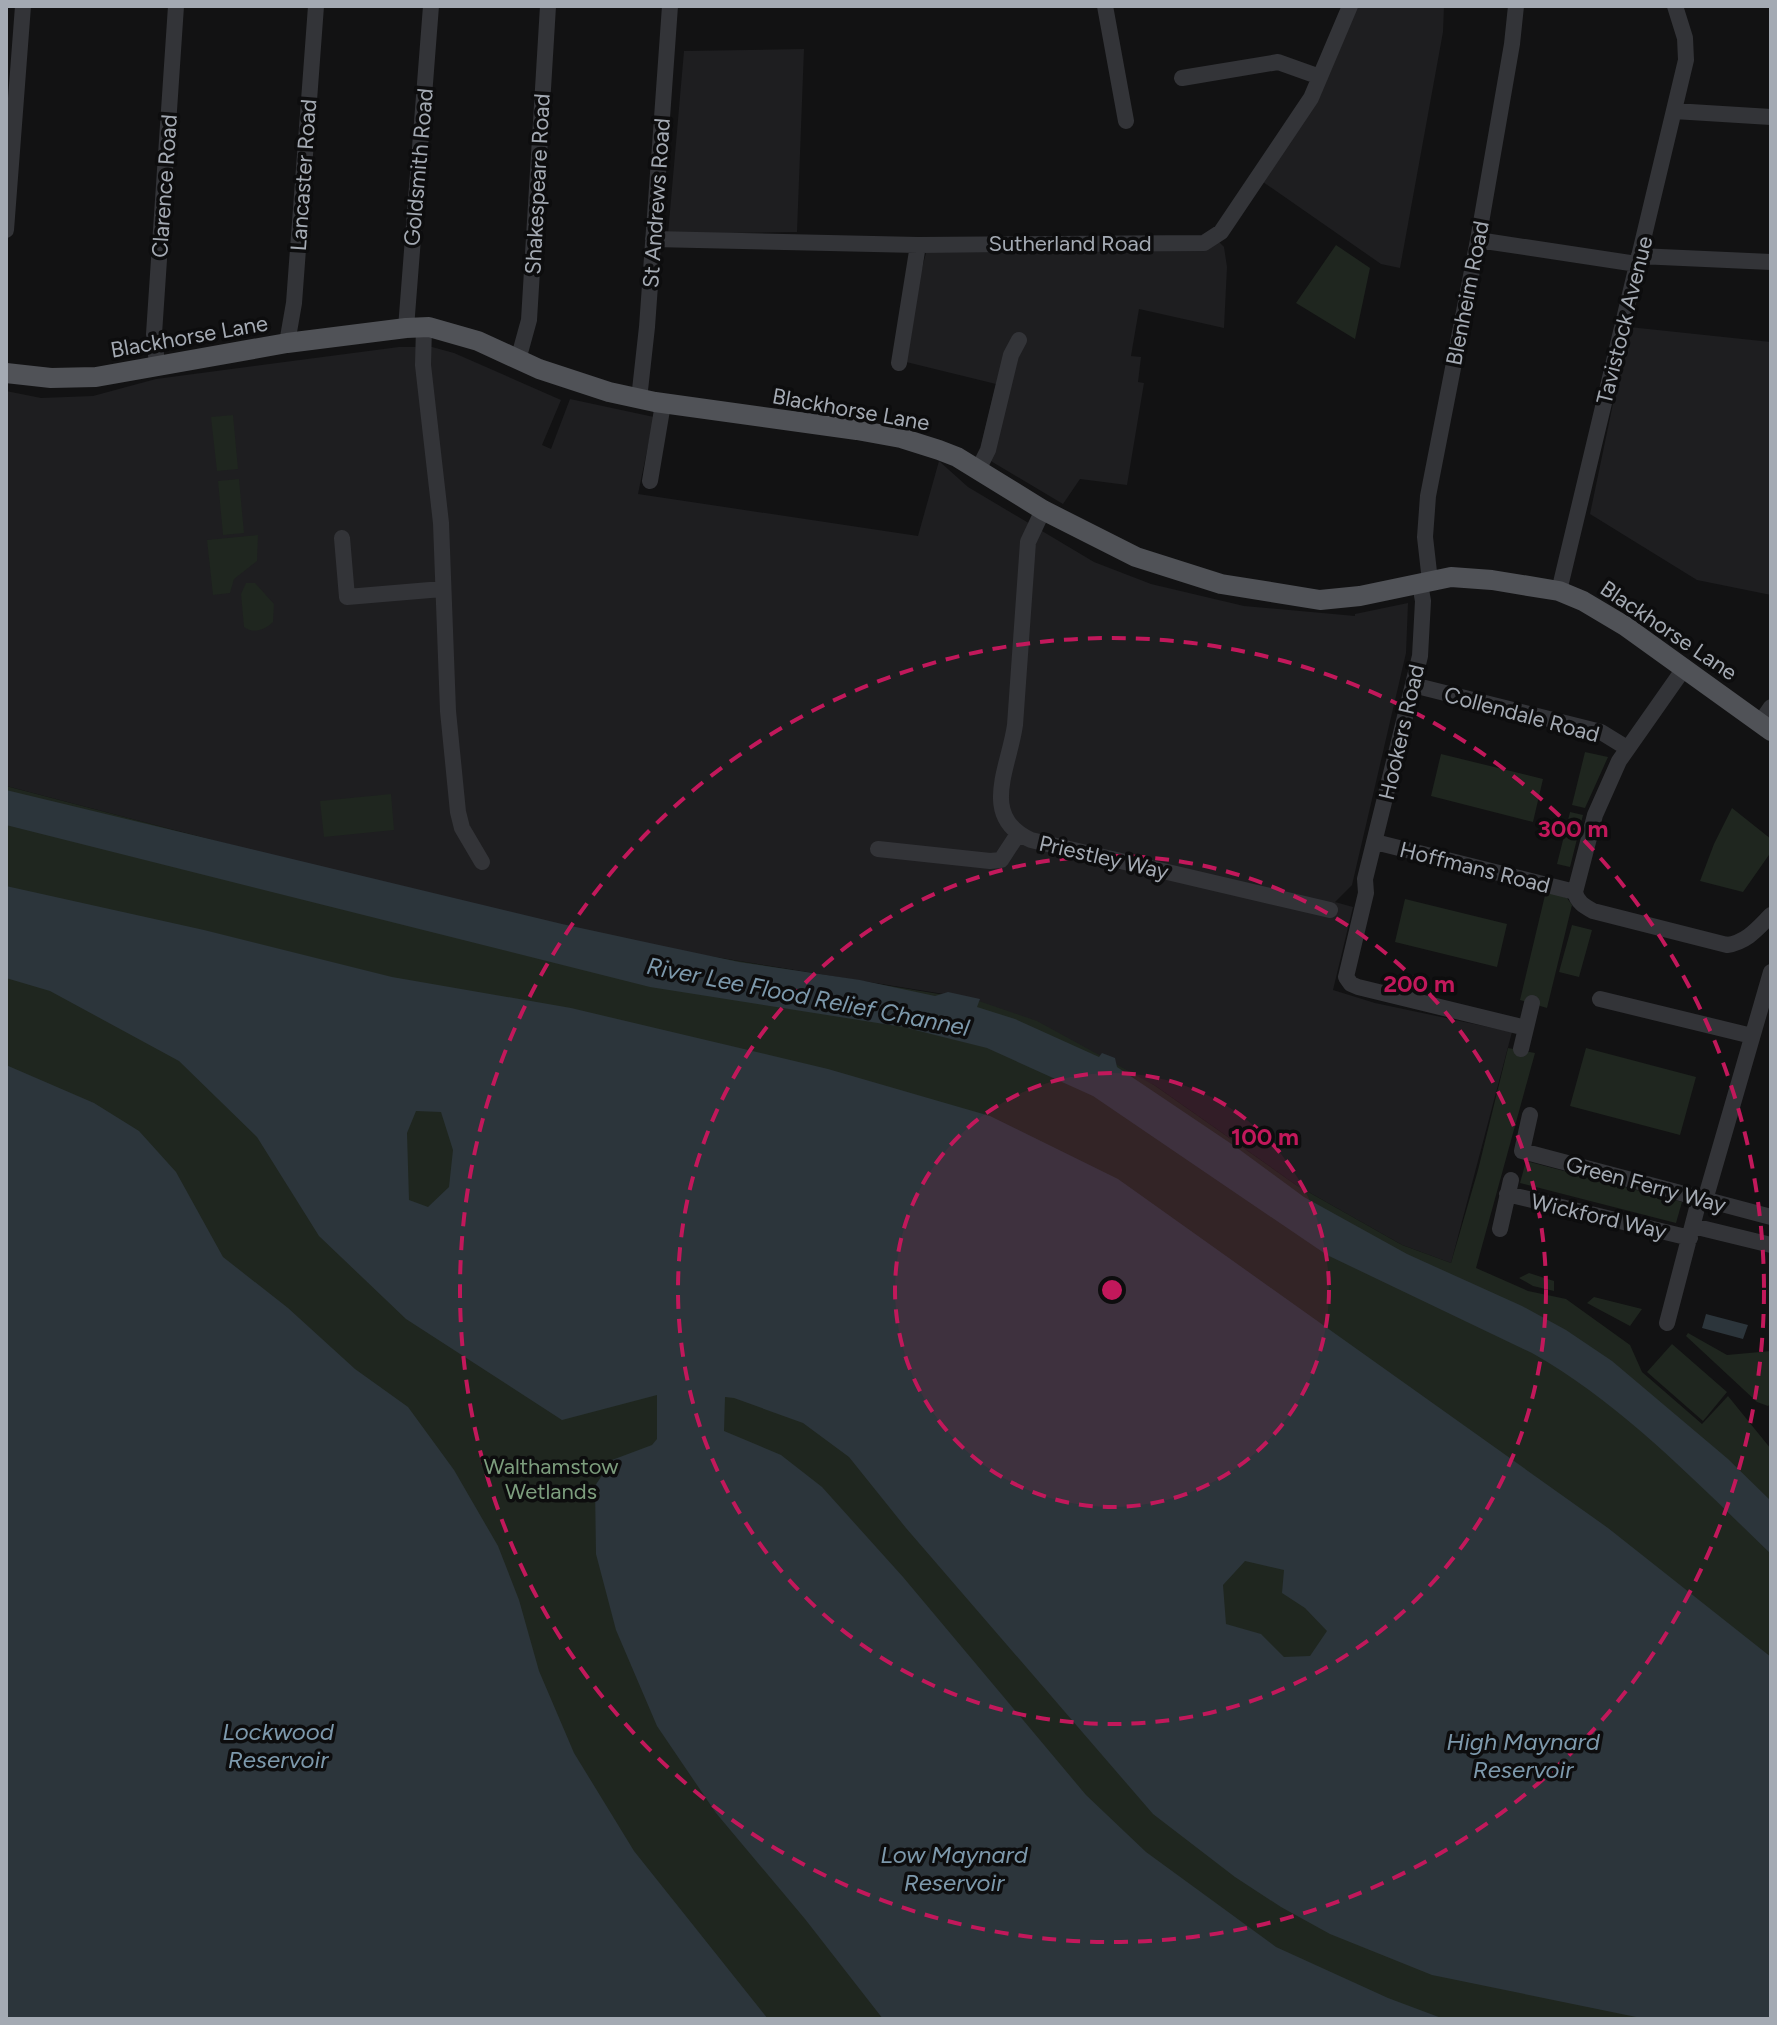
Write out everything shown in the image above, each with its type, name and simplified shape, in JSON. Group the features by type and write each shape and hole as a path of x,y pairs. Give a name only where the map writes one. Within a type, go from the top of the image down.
{"main road":[{"name":"Blackhorse Lane","path":"6,373 73,379 287,343 415,327 469,338 572,382 639,399 901,438 957,457 1043,510 1156,565 1221,584 1288,596 1337,600 1451,577 1559,591 1583,601 1625,626 1767,720"}],"street":[{"path":"6,230 23,6"},
{"name":"Clarence Road","path":"157,365 154,334 176,6"},
{"name":"Lancaster Road","path":"287,343 294,303 316,6"},
{"name":"Goldsmith Road","path":"431,6 415,327 423,365 441,523 448,711 458,812 462,828 482,862"},
{"name":"Shakespeare Road","path":"518,360 529,320 548,6"},
{"name":"St Andrews Road","path":"639,399 670,6"},
{"path":"1105,6 1126,121"},
{"name":"Sutherland Road","path":"653,239 918,245 1204,243 1221,232 1292,129 1311,98 1350,6"},
{"name":"Blenheim Road","path":"1425,582 1428,496 1478,240 1516,6"},
{"name":"Tavistock Avenue","path":"1559,591 1687,48 1675,6"},
{"path":"1182,78 1278,62 1320,77"},
{"path":"1674,111 1771,117"},
{"path":"1478,240 1638,260 1771,262"},
{"path":"899,363 918,245"},
{"path":"978,470 988,450 1011,355 1019,340"},
{"path":"650,481 663,404"},
{"name":"Priestley Way","path":"1043,510 1028,542 1015,725 1000,793 1004,818 1018,834 1031,840 1330,910"},
{"path":"342,538 347,597 442,589"},
{"name":"Hookers Road","path":"1425,582 1420,656 1365,879 1366,893 1346,977 1351,984 1526,1028"},
{"path":"1685,667 1619,761 1595,815 1575,892 1580,902 1593,911 1727,945 1750,937 1771,915"},
{"name":"Collendale Road","path":"1413,685 1601,732 1627,748"},
{"path":"878,849 1001,860 1018,834"},
{"name":"Hoffmans Road","path":"1375,842 1575,892"},
{"path":"1667,1323 1771,972"},
{"path":"1600,999 1752,1036"},
{"path":"1521,1049 1532,1003"},
{"name":"Green Ferry Way","path":"1530,1115 1522,1151 1701,1204 1771,1217"},
{"name":"Wickford Way","path":"1500,1229 1509,1187 1692,1232 1771,1245"}],"shaded area":[{"path":"1353,6 1444,6 1443,32 1400,268 1381,264 1263,182"},
{"path":"804,49 797,232 668,234 684,51"},
{"path":"1216,239 1224,247 1227,267 1224,328 1139,309 1131,356 1141,357 1138,382 1144,383 1127,485 1080,479 1063,504 979,454 996,384 898,360 926,253 1034,253 1207,244"},
{"path":"1629,327 1771,342 1771,595 1697,580 1590,514"},
{"path":"399,347 432,347 454,353 561,400 542,445 551,449 570,399 654,417 638,494 918,536 939,461 968,487 1094,562 1151,584 1244,606 1355,616 1408,603 1406,653 1352,885 1335,902 1353,907 1333,990 1375,1003 1512,1032 1451,1263 1402,1245 1296,1185 1154,1085 956,996 653,947 281,858 6,786 6,391 41,398 93,396 156,379"}],"green space":[{"path":"1336,245 1370,268 1355,339 1296,303"},
{"path":"233,415 238,469 217,471 211,417"},
{"path":"239,479 244,533 223,535 218,481"},
{"path":"258,535 257,561 234,579 230,593 213,595 207,540"},
{"path":"246,583 255,583 274,604 273,622 263,629 255,631 244,627 241,594"},
{"path":"1585,752 1608,757 1585,808 1572,805"},
{"path":"1441,754 1543,779 1533,822 1431,796"},
{"name":"Walthamstow Wetlands","path":"6,786 281,858 653,947 976,1000 1037,1021 1154,1085 1296,1185 1402,1245 1451,1263 1508,1048 1535,1053 1476,1268 1528,1291 1566,1299 1630,1345 1642,1372 1702,1424 1728,1396 1771,1449 1771,2019 6,2019"},
{"path":"391,794 394,830 324,837 320,801"},
{"path":"1732,808 1771,839 1771,852 1743,892 1700,881"},
{"path":"1570,812 1583,815 1570,867 1557,864"},
{"path":"1546,891 1567,898 1572,905 1547,1008 1520,1000"},
{"path":"1405,899 1507,924 1497,967 1395,942"},
{"path":"1572,925 1592,930 1579,977 1559,972"},
{"path":"1586,1048 1696,1077 1680,1135 1570,1106"},
{"path":"1526,1161 1682,1202 1676,1223 1520,1183"},
{"path":"1529,1273 1554,1281 1554,1291 1533,1286 1519,1278"},
{"path":"1594,1297 1642,1309 1630,1326 1587,1303"},
{"path":"1688,1333 1727,1355 1771,1351 1771,1403 1768,1406 1757,1402 1686,1336"},
{"path":"1672,1344 1727,1392 1703,1421 1647,1372"}],"water":[{"name":"River Lee Flood Relief Channel","path":"6,790 659,945 935,996 948,992 980,999 977,1007 1015,1019 1099,1057 1102,1053 1115,1058 1117,1067 1304,1197 1407,1254 1522,1306 1566,1330 1612,1361 1728,1459 1771,1501 1771,1554 1657,1446 1565,1373 1532,1353 1327,1255 1093,1096 987,1048 903,1027 650,987 6,825"},
{"name":"High Maynard Reservoir","path":"6,886 204,930 392,977 571,1008 828,1069 990,1116 1118,1179 1608,1528 1771,1657 1771,2019 1646,2019 1432,1975 1330,1934 1281,1907 1235,1877 1153,1814 906,1528 849,1457 803,1423 725,1397 724,1431 781,1455 822,1487 903,1577 1086,1795 1146,1852 1276,1947 1388,1998 1444,2019 883,2019 716,1813 657,1726 616,1630 596,1554 595,1486 612,1460 652,1445 657,1439 657,1395 562,1420 406,1319 319,1236 257,1137 179,1061 50,991 6,978","holes":["416,1111 441,1112 453,1150 449,1187 428,1207 409,1200 407,1133","1245,1561 1284,1570 1282,1593 1305,1608 1327,1631 1310,1656 1284,1657 1261,1634 1226,1624 1223,1585"]},
{"name":"Lockwood Reservoir","path":"6,1065 94,1103 139,1131 176,1172 223,1257 288,1308 355,1369 408,1407 454,1470 498,1546 519,1600 539,1671 574,1753 634,1851 768,2019 6,2019"},
{"path":"1706,1314 1748,1325 1743,1339 1702,1328"}],"water label":[{"name":"Low Maynard Reservoir","path":"954,1869"}]}
